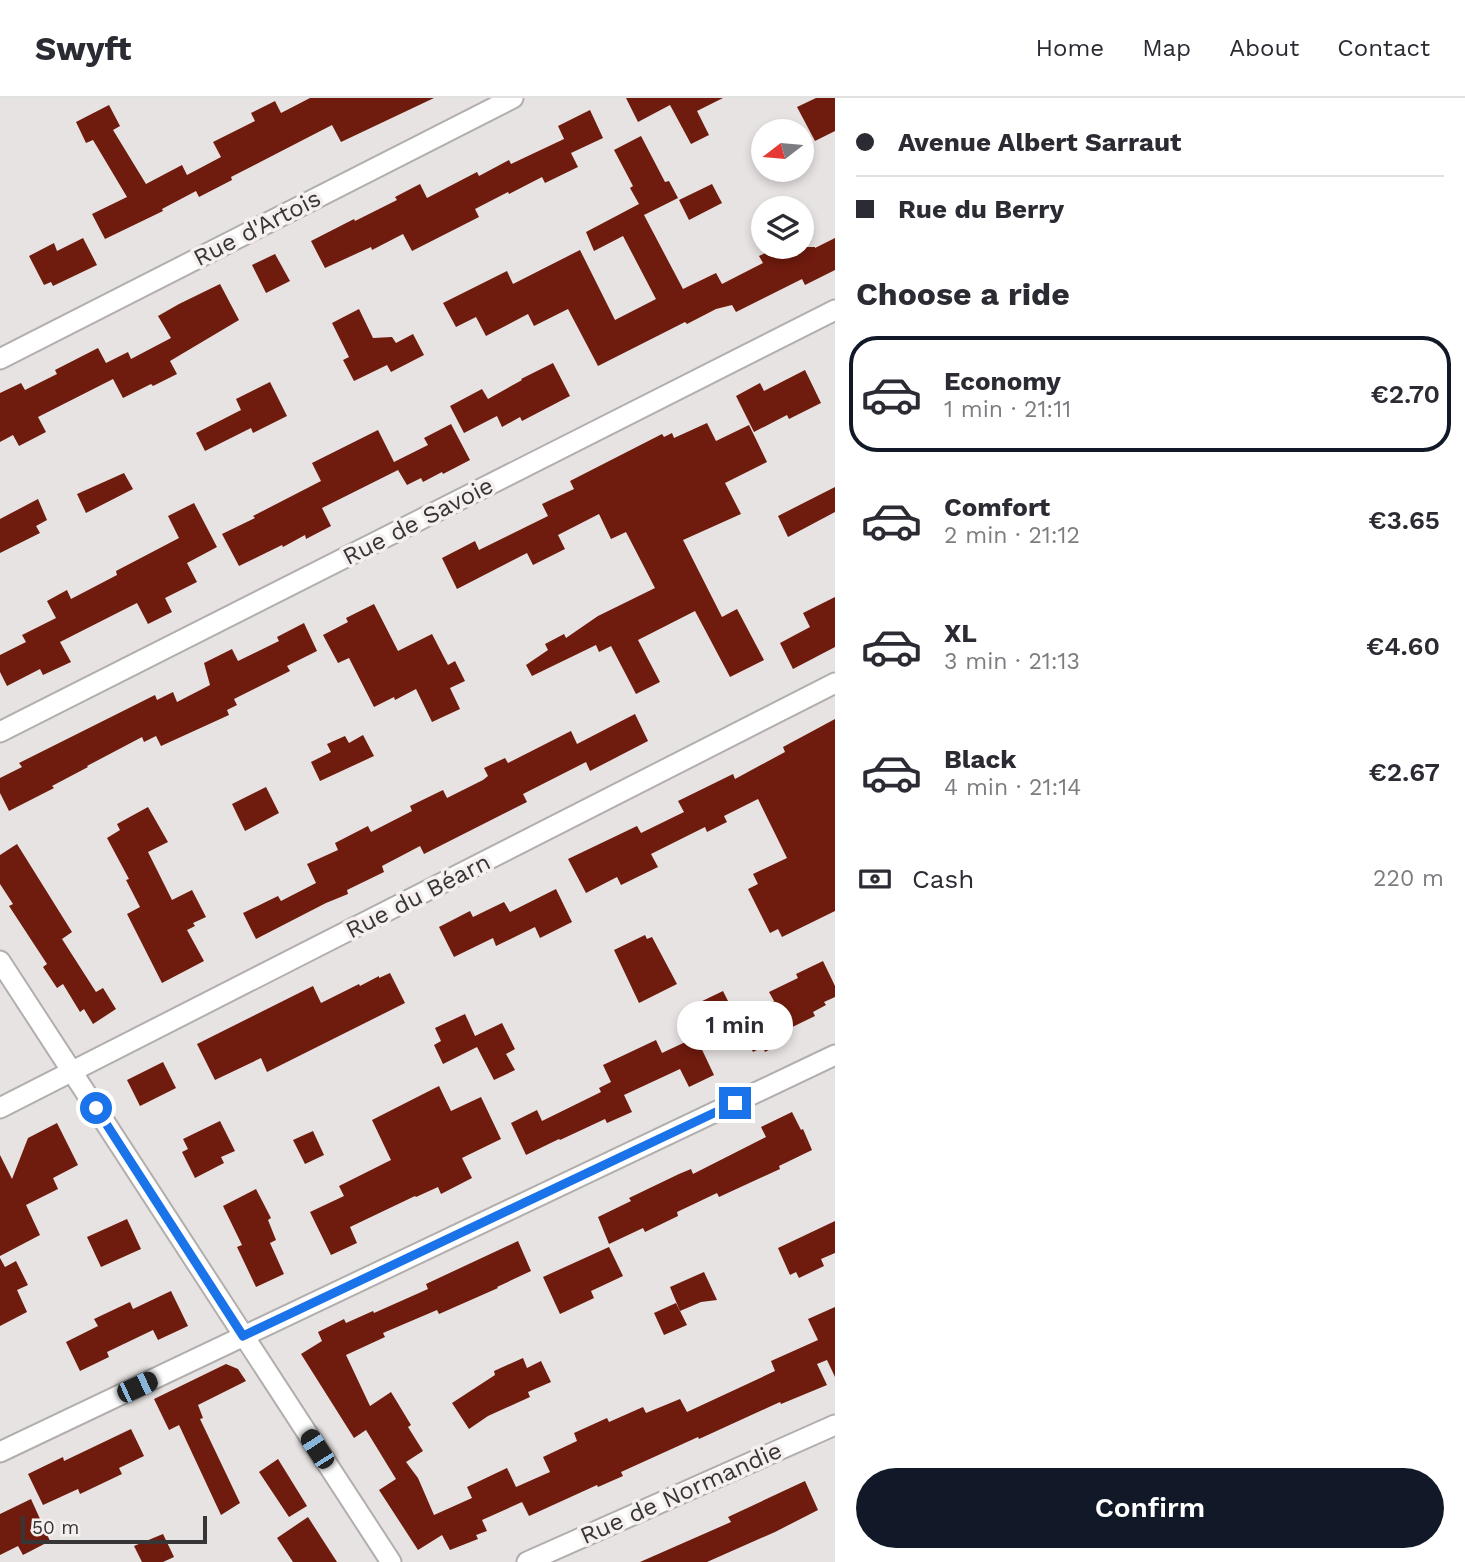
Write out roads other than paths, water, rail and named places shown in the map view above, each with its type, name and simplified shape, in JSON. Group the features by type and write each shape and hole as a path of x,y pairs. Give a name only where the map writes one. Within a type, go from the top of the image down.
{"street":[{"name":"Rue d'Artois","path":"0,359 513,98"},
{"name":"Rue de Savoie","path":"0,732 835,310"},
{"name":"Rue du Béarn","path":"0,1108 835,683"},
{"path":"0,961 391,1562"},
{"path":"0,1452 835,1055"},
{"name":"Rue de Normandie","path":"527,1562 835,1425"}]}
